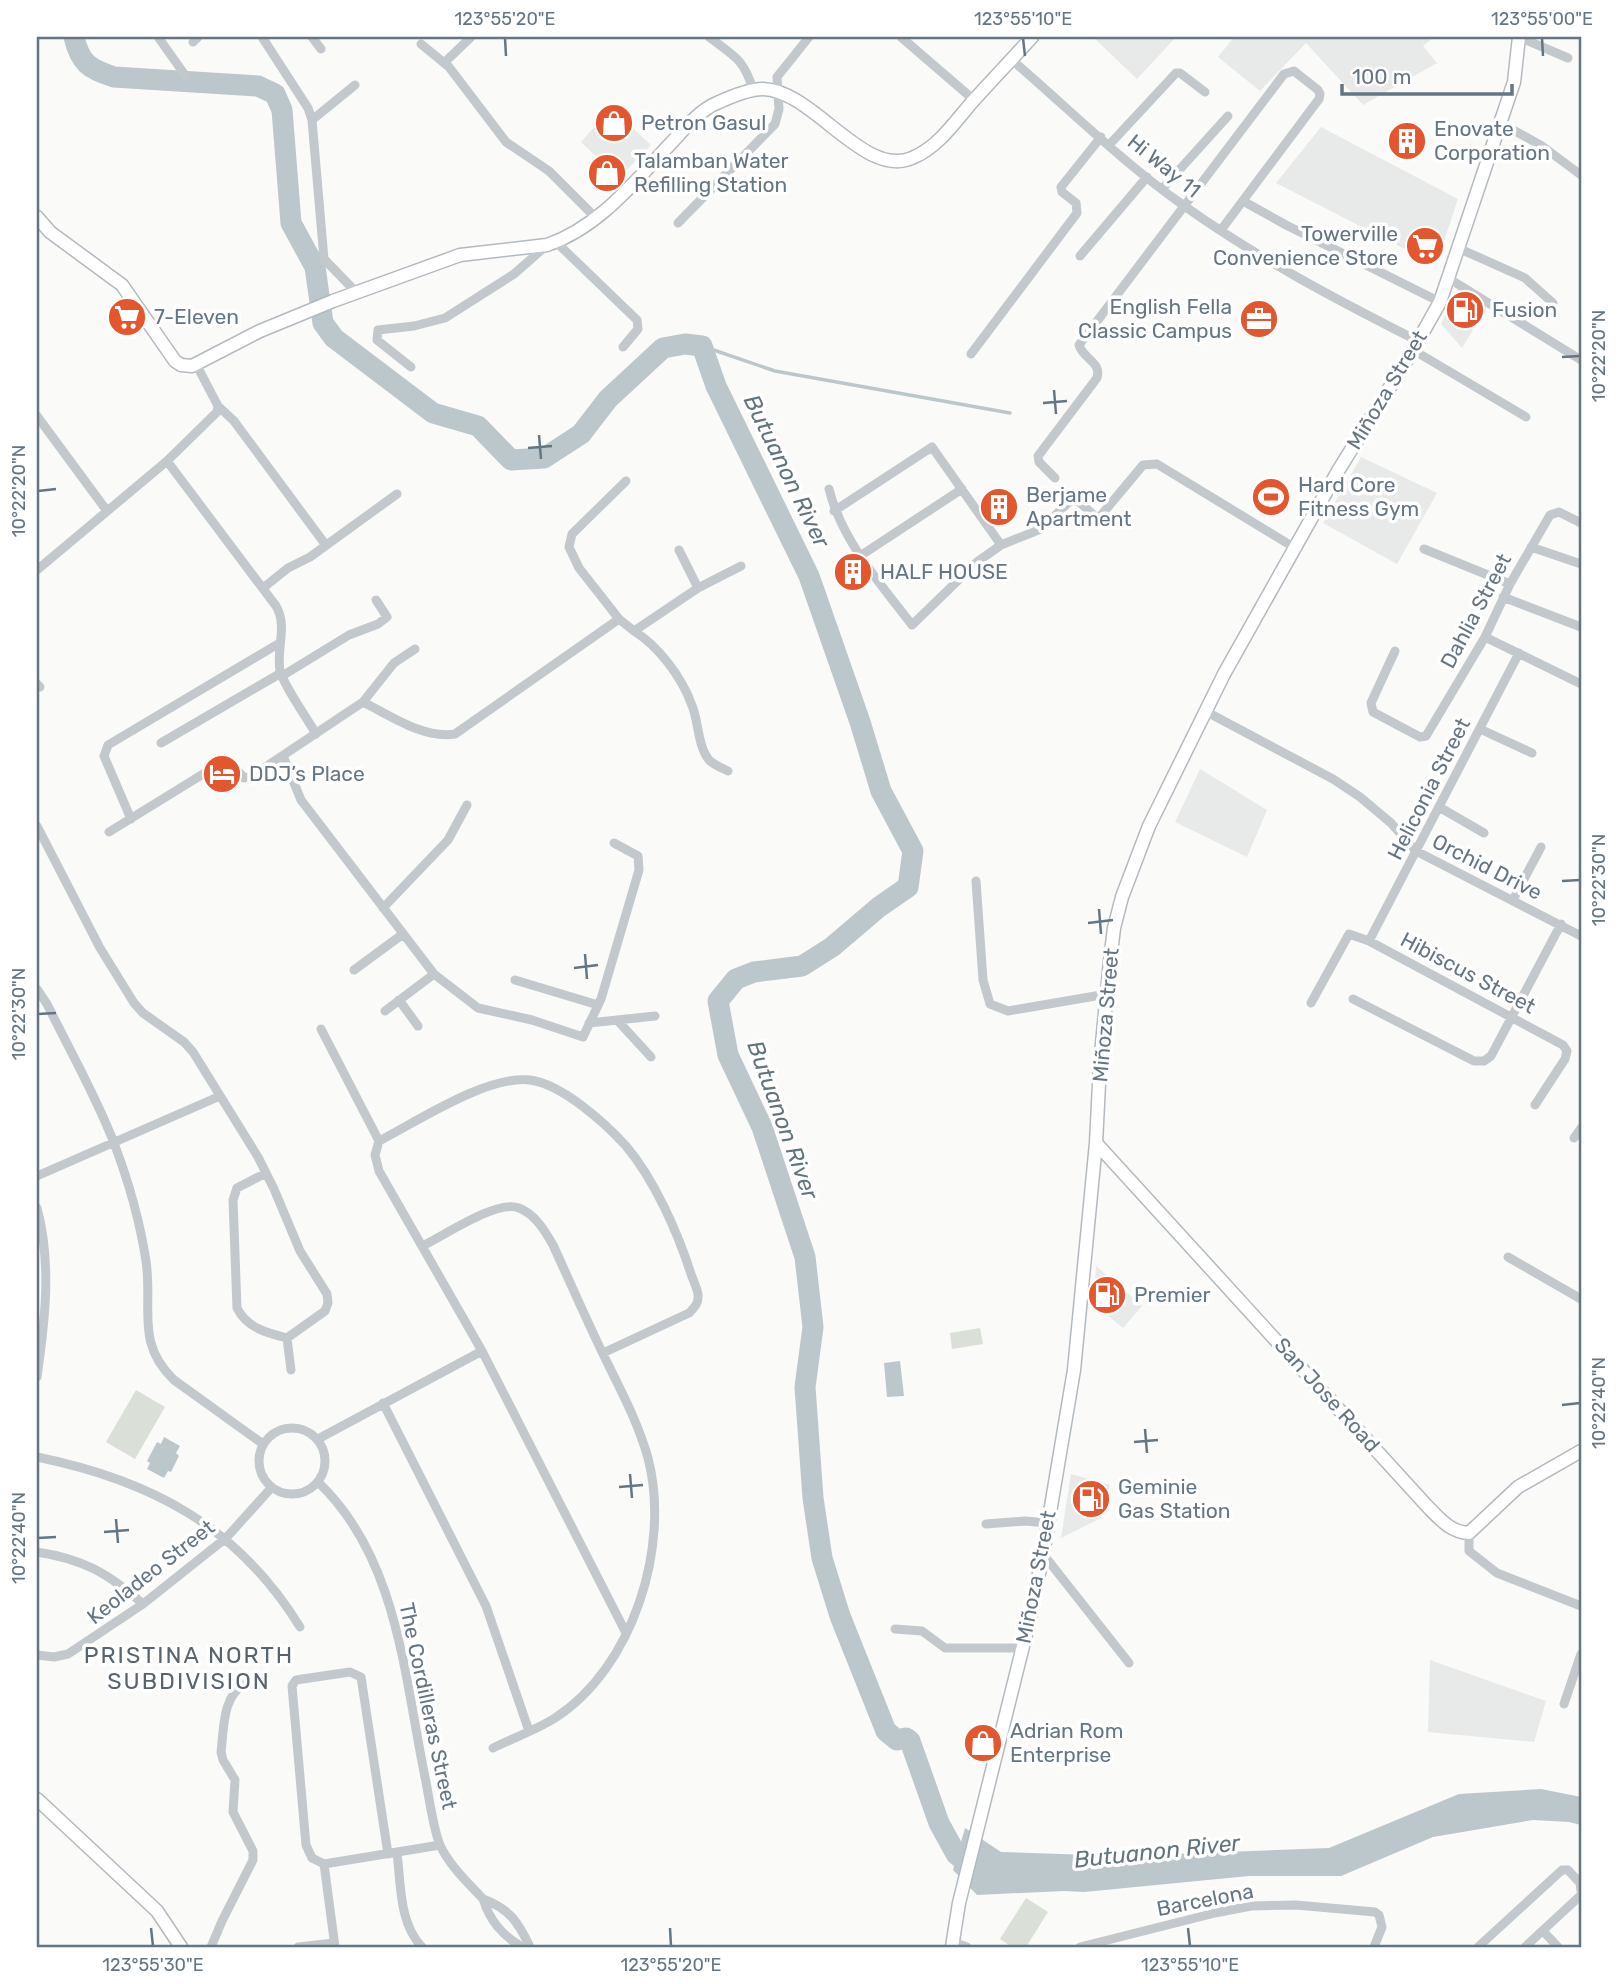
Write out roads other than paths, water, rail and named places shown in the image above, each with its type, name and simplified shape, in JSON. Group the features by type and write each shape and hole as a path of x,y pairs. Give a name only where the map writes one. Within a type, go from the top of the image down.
{"main road":[{"path":"37,217 50,232 122,285 175,361 190,365 260,331 333,301 460,256 552,244 597,219 688,125 714,104 752,90 777,92 803,105 884,161 912,158 937,142 1032,37"},
{"name":"Miñoza Street","path":"952,1945 959,1903 1023,1648 1043,1554 1073,1370 1114,928 1127,880 1149,826 1205,711 1338,471 1440,302 1514,82 1519,37"},
{"name":"San Jose Road","path":"1096,1143 1427,1506 1450,1528 1469,1533"},
{"path":"1469,1533 1518,1487 1581,1451"},
{"path":"37,1798 157,1911 181,1947"}],"street":[{"path":"158,37 185,75"},
{"path":"312,37 321,49"},
{"path":"444,63 471,37"},
{"path":"709,37 739,60 747,70 752,90"},
{"path":"678,223 775,124 779,109 777,78 808,37"},
{"path":"901,37 974,100"},
{"path":"1519,37 1568,58"},
{"path":"265,38 298,91 312,120 324,259 356,292"},
{"path":"421,44 444,63 506,142 549,171 597,219"},
{"name":"Hi Way 11","path":"1012,60 1183,205 1325,294 1416,345 1527,417"},
{"path":"1055,478 1038,461 1039,455 1099,372 1097,366 1083,354 1079,345 1284,74 1294,71 1318,90 1319,99 1221,230"},
{"path":"1110,145 1176,73 1181,72 1205,92"},
{"path":"312,120 355,85"},
{"path":"1162,189 1228,116"},
{"path":"1499,122 1542,146 1581,175"},
{"path":"971,354 1077,213 1076,203 1062,192 1061,187 1101,137"},
{"path":"1080,256 1147,177"},
{"path":"1243,201 1440,302"},
{"path":"411,367 377,340 378,330 414,326 445,318 514,274 552,244 637,320 638,328 622,347"},
{"path":"1458,248 1525,278 1553,303"},
{"path":"1448,278 1581,359"},
{"path":"190,365 218,406 234,421 325,544"},
{"path":"37,570 167,461 217,412 218,406"},
{"path":"37,416 107,511"},
{"path":"834,511 932,447 1001,545"},
{"path":"167,461 276,606 283,620 278,645 281,675 316,734"},
{"path":"829,489 834,511 860,556 912,625 976,562 1001,545 1041,529 1069,502 1074,500 1098,519 1143,465 1149,463 1157,464 1295,548"},
{"path":"626,481 572,534 569,547 579,568 619,619 647,639 677,677 691,702 701,743 708,758 728,771"},
{"path":"860,556 962,489"},
{"path":"263,588 397,494"},
{"name":"Dahlia Street","path":"1395,651 1371,703 1372,709 1420,737 1429,733 1485,637 1503,597 1550,515 1559,512 1581,523"},
{"path":"1531,547 1581,564"},
{"path":"1424,549 1510,584"},
{"path":"678,550 698,588"},
{"path":"634,631 698,588 741,566"},
{"path":"1503,597 1581,627"},
{"path":"161,743 349,635 379,624 387,617 376,600"},
{"path":"363,702 424,731 441,736 455,734 619,619"},
{"path":"1485,637 1581,684"},
{"path":"131,819 104,756 108,745 278,645"},
{"path":"109,832 221,763 231,763 244,778 284,756 363,702 394,663 415,649"},
{"name":"Heliconia Street","path":"1369,941 1519,653"},
{"name":"Orchid Drive","path":"1205,711 1333,779 1391,822 1416,850 1581,936"},
{"path":"1480,729 1532,753"},
{"path":"284,756 301,800 434,974 478,1008 532,1020 583,1037 598,1005 639,870 638,856 614,843"},
{"path":"383,908 448,840 467,805"},
{"path":"1439,807 1484,833"},
{"path":"37,826 100,948 134,1003 193,1052 266,1173 300,1251 328,1300 325,1311 288,1338"},
{"path":"1513,900 1541,847"},
{"path":"976,881 983,980 990,1004 1008,1011 1107,993"},
{"path":"1353,999 1475,1060 1484,1061 1490,1056 1561,924"},
{"path":"354,970 403,934"},
{"name":"Hibiscus Street","path":"1311,1003 1349,934 1369,941 1563,1045 1567,1051 1565,1059 1535,1105"},
{"path":"385,1011 434,974"},
{"path":"515,979 598,1005"},
{"path":"37,989 47,1004 114,1143 133,1206 146,1263 147,1329 155,1358 174,1380 263,1444"},
{"path":"399,1000 418,1027"},
{"path":"589,1023 655,1016"},
{"path":"617,1020 651,1057"},
{"path":"321,1029 379,1142"},
{"path":"603,1353 689,1312 697,1304 698,1295 687,1261 662,1205 638,1162 610,1130 573,1100 551,1087 533,1080 516,1079 492,1084 474,1092 379,1142 375,1150 379,1171 482,1351 626,1633"},
{"path":"37,1176 220,1096"},
{"path":"1574,1138 1581,1128"},
{"path":"266,1173 237,1188 233,1200 237,1308 242,1318 251,1325 288,1338"},
{"path":"422,1246 493,1210 516,1207 528,1212 553,1245 639,1432 648,1459 653,1492 654,1523 646,1580 615,1656 577,1700 555,1717 493,1748"},
{"path":"37,1208 46,1262 46,1304 37,1377"},
{"path":"1508,1256 1581,1299"},
{"path":"288,1338 291,1370"},
{"path":"318,1438 482,1351"},
{"path":"383,1403 486,1606 528,1731"},
{"path":"289,1427 310,1432 318,1438 326,1460 323,1475 312,1488 296,1494 279,1491 266,1481 259,1467 259,1459 263,1444 270,1436 289,1427"},
{"path":"37,1457 83,1466 139,1486 179,1507 226,1538 281,1596 300,1627"},
{"name":"The Cordilleras Street","path":"318,1482 333,1495 356,1529 392,1614 440,1845 463,1878 483,1899 501,1906 515,1920 530,1947"},
{"name":"Keoladeo Street","path":"37,1655 54,1657 68,1654 143,1604 226,1538 272,1487"},
{"path":"986,1524 1025,1521 1048,1523"},
{"path":"1469,1533 1469,1551 1497,1573 1581,1606"},
{"path":"37,1552 99,1569 143,1604"},
{"path":"1043,1554 1129,1663"},
{"path":"895,1629 922,1631 945,1648 1023,1648"},
{"path":"1564,1704 1581,1654"},
{"path":"422,1947 406,1922 393,1854 361,1677 350,1672 299,1679 293,1683 306,1845 313,1858 324,1864 393,1854 440,1845"},
{"path":"211,1947 253,1860 253,1851 233,1812 235,1780 221,1752 229,1700 234,1692 245,1684"},
{"path":"298,1947 335,1945 324,1864"},
{"path":"1478,1947 1562,1870 1568,1870 1580,1883 1581,1893 1525,1947"},
{"name":"The Cordilleras Street","path":"483,1899 489,1918 510,1940 522,1947"},
{"name":"Barcelona","path":"1080,1947 1251,1906 1369,1910 1379,1915 1382,1927 1374,1947"},
{"path":"1543,1931 1558,1947"},
{"path":"952,1945 967,1947"}],"waterway":[{"name":"Butuanon River","path":"74,37 79,53 87,64 114,77 258,86 275,94 282,110 291,223 315,267 323,323 334,338 433,413 478,426 511,460 544,458 581,434 608,399 663,348 685,344 702,346 716,386 809,576 881,791 913,851 908,887 879,907 832,947 802,966 754,972 736,979 718,1001 728,1055 762,1127 805,1257 813,1327 805,1387 813,1498 822,1558 840,1616 886,1731 897,1740 906,1738 910,1741 939,1823 956,1854 978,1872"},
{"path":"702,346 775,371 1010,413"}],"place":[{"name":"Petron Gasul","path":"614,123"},
{"name":"Enovate Corporation","path":"1407,141"},
{"name":"Talamban Water Refilling Station","path":"607,173"},
{"name":"Towerville Convenience Store","path":"1425,246"},
{"name":"Fusion","path":"1465,310"},
{"name":"7-Eleven","path":"127,317"},
{"name":"English Fella Classic Campus","path":"1259,319"},
{"name":"Hard Core Fitness Gym","path":"1271,497"},
{"name":"Berjame Apartment","path":"999,507"},
{"name":"HALF HOUSE","path":"853,572"},
{"name":"DDJ’s Place","path":"222,774"},
{"name":"Premier","path":"1107,1295"},
{"name":"Geminie Gas Station","path":"1091,1499"},
{"name":"Adrian Rom Enterprise","path":"983,1743"}],"district":[{"name":"PRISTINA NORTH SUBDIVISION","path":"189,1668"}]}
